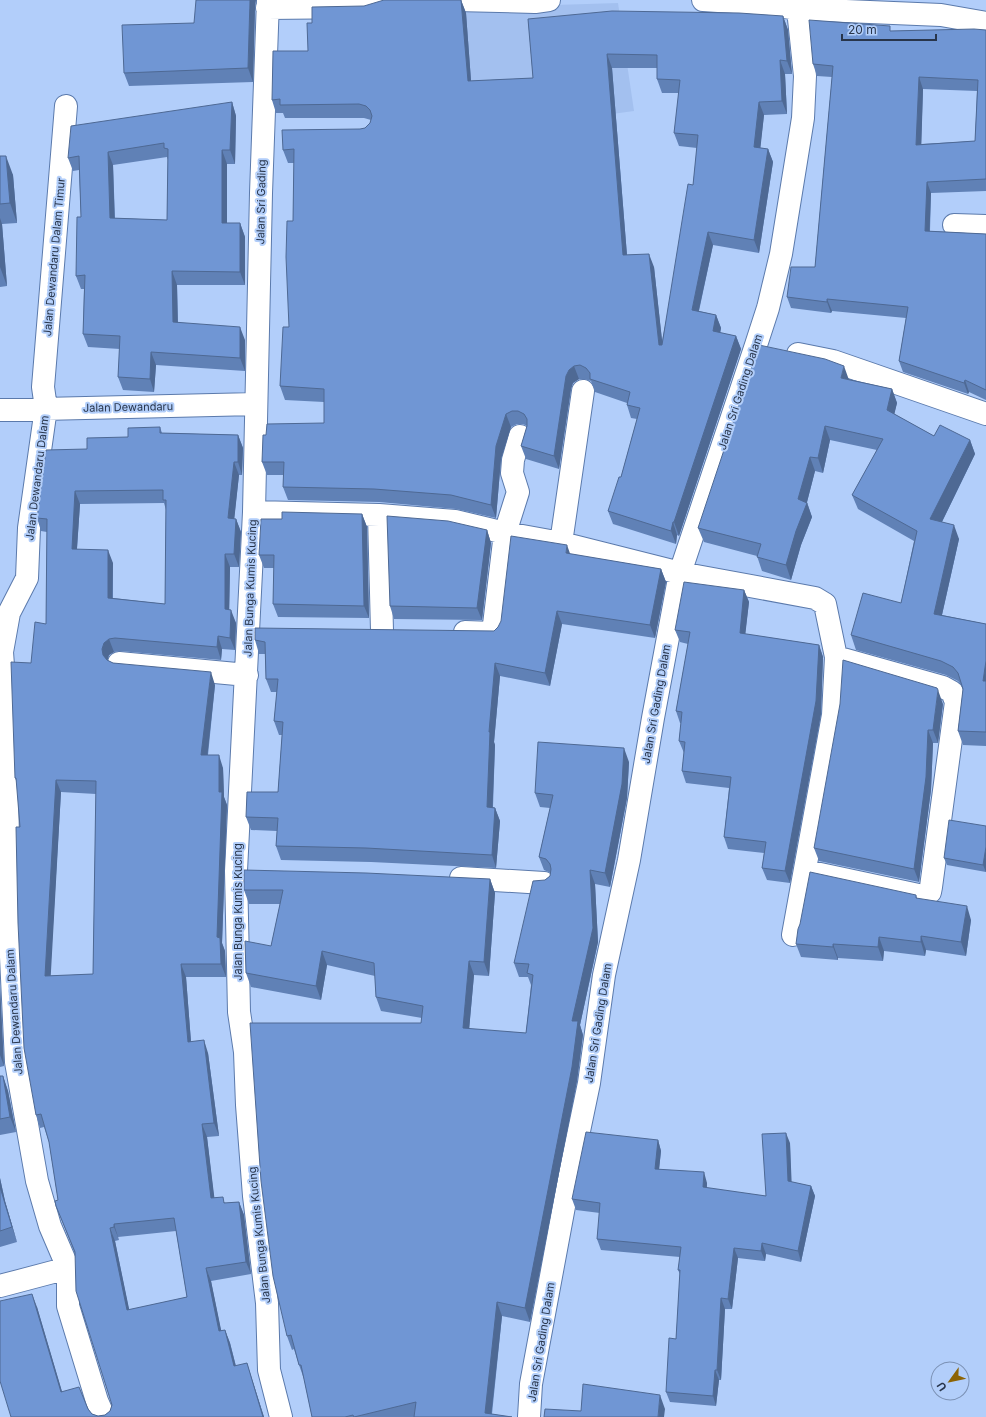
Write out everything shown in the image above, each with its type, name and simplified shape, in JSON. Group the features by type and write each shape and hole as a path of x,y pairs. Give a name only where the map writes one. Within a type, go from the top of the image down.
{"street":[{"path":"268,4 364,7 393,0"},
{"path":"456,0 535,2 549,0"},
{"path":"703,0 765,4 797,4 941,15 986,23"},
{"name":"Jalan Sri Gading","path":"256,404 268,4"},
{"name":"Jalan Sri Gading Dalam","path":"529,1417 531,1384 570,1174 589,1083 604,974 626,875 680,573 768,308 781,254 803,118 805,76 797,4"},
{"name":"Jalan Dewandaru Dalam Timur","path":"46,408 43,388 66,106"},
{"path":"263,131 287,131"},
{"path":"954,226 986,226"},
{"path":"756,345 833,361 986,414"},
{"path":"561,543 583,391"},
{"name":"Jalan Dewandaru","path":"0,410 256,404"},
{"name":"Jalan Bunga Kumis Kucing","path":"256,404 254,512 257,629 247,675 236,870 239,1012 245,1052 247,1105 254,1188 267,1303 269,1370 281,1417"},
{"name":"Jalan Dewandaru Dalam","path":"46,408 28,528 27,578 4,613 2,652 5,693 10,936 16,1062 9,1078 50,1226 68,1268 68,1306 97,1400 104,1417"},
{"path":"445,632 493,633 505,533 518,492 512,473 513,460 520,436"},
{"path":"254,512 379,515 455,521 505,533 561,543 680,573 815,598 825,604 836,658 833,715 794,934"},
{"path":"379,515 382,631"},
{"path":"360,630 406,631"},
{"path":"806,871 923,896 930,892 931,887 956,702 952,692 943,686 836,658"},
{"path":"120,663 247,675"},
{"path":"236,870 260,871"},
{"path":"441,877 544,883"},
{"path":"0,1286 68,1268"}],"shaded area":[{"path":"618,3 634,111 438,138 429,9"}],"building":[{"path":"196,0 250,0 248,68 124,73 122,25 194,23"},
{"path":"384,0 461,0 468,81 533,78 528,19 612,11 739,13 783,16 787,61 780,60 782,101 759,102 754,147 768,149 754,240 708,232 692,310 716,315 713,331 736,336 671,531 608,511 619,477 621,477 640,408 627,405 630,392 590,379 590,373 586,368 580,365 574,366 569,370 566,376 554,456 521,446 527,426 527,419 524,414 518,411 512,411 506,414 496,446 491,505 451,495 374,489 283,487 284,462 262,462 263,435 266,435 267,424 324,423 324,389 280,386 283,327 289,327 286,257 287,221 293,221 294,149 283,150 282,130 360,129 365,128 370,123 372,116 370,110 366,106 359,104 280,105 280,99 272,100 273,51 308,51 307,23 312,23 312,7 364,6","holes":["607,54 657,55 657,79 680,80 674,133 698,135 693,185 688,184 662,345 659,345 649,254 623,255"]},
{"path":"809,20 890,26 890,31 986,30 986,179 927,182 925,231 986,234 986,390 965,380 964,383 899,361 908,307 827,299 827,302 787,297 791,267 815,267 833,66 813,64","holes":["919,77 978,80 975,141 916,145"]},
{"path":"232,102 230,150 222,150 222,223 240,223 240,272 172,271 173,322 240,327 240,358 151,352 150,379 118,377 120,336 83,334 85,275 76,276 77,217 81,217 79,156 68,158 71,126","holes":["164,143 164,148 168,149 167,220 110,218 108,152"]},
{"path":"0,156 6,156 10,203 0,204"},
{"path":"759,345 825,359 844,366 841,378 892,389 887,410 934,436 940,425 970,440 930,519 954,525 934,614 986,624 986,661 983,681 986,681 986,732 958,731 963,689 958,673 953,667 941,661 851,635 863,593 901,603 917,531 852,495 883,439 825,426 818,458 810,457 798,499 807,503 796,531 786,565 757,557 761,544 698,528"},
{"path":"160,427 160,433 238,435 238,462 234,462 228,518 236,519 234,554 225,554 225,609 231,610 230,638 218,636 217,647 115,638 109,639 104,643 102,649 103,655 107,660 113,663 211,672 201,755 219,755 219,792 222,792 217,937 220,938 221,964 181,964 188,1042 204,1040 214,1123 202,1124 211,1198 223,1197 224,1203 239,1202 246,1262 206,1268 219,1331 225,1330 234,1366 247,1363 263,1417 11,1417 0,1381 0,1301 32,1294 61,1392 79,1387 88,1409 92,1414 98,1416 105,1415 110,1411 112,1405 76,1291 75,1252 56,1206 55,1201 58,1200 49,1142 41,1114 36,1115 24,1048 18,923 16,827 20,827 15,778 11,662 31,663 35,622 46,624 47,519 37,518 46,450 87,449 87,438 128,437 128,428","holes":["163,490 163,500 166,500 165,604 108,598 108,550 72,549 75,491","56,780 96,781 93,974 45,976","174,1218 187,1297 127,1310 110,1228 114,1227 114,1224"]},
{"path":"282,512 362,514 364,606 273,604 274,555 259,555 261,519 282,519"},
{"path":"387,516 448,521 487,530 477,608 390,606"},
{"path":"511,536 567,545 566,553 661,569 650,625 557,611 545,673 495,663 489,732 487,807 495,808 492,855 366,848 276,846 278,818 246,817 247,792 278,792 283,722 274,721 278,679 266,679 265,642 255,640 255,628 494,631 501,621"},
{"path":"684,582 744,590 740,633 819,645 816,701 785,871 762,868 766,842 724,837 731,777 682,771 685,742 679,741 682,712 676,711 690,632 675,630"},
{"path":"843,660 937,688 938,690 933,730 928,730 926,777 914,869 814,848 840,704"},
{"path":"538,742 624,748 622,784 605,873 590,870 593,928 572,1021 578,1021 572,1067 525,1308 497,1302 485,1413 512,1417 414,1417 416,1402 354,1417 353,1415 345,1417 312,1417 301,1365 299,1365 291,1335 287,1336 273,1276 261,1181 250,1023 421,1023 423,1006 376,997 374,963 322,951 316,986 246,973 245,941 271,946 283,890 244,890 244,870 366,873 490,879 484,962 469,961 463,1028 526,1033 533,975 527,973 529,964 514,963 533,881 545,880 550,876 551,869 550,864 546,859 539,857 553,795 535,793"},
{"path":"949,820 986,826 986,847 983,865 944,858"},
{"path":"810,872 916,895 916,898 967,906 961,942 921,936 921,942 879,937 878,947 833,944 833,947 796,944"},
{"path":"0,1076 3,1076 10,1117 0,1119"},
{"path":"586,1132 658,1140 655,1169 704,1172 703,1187 766,1196 762,1134 786,1133 788,1181 811,1186 798,1251 762,1243 761,1251 734,1248 728,1299 721,1298 717,1370 715,1370 713,1396 666,1392 669,1338 676,1339 680,1270 678,1270 681,1247 597,1239 600,1203 572,1199"},
{"path":"0,1187 12,1227 0,1231"},
{"path":"583,1384 660,1395 658,1417 544,1417 545,1409 581,1411"}]}
